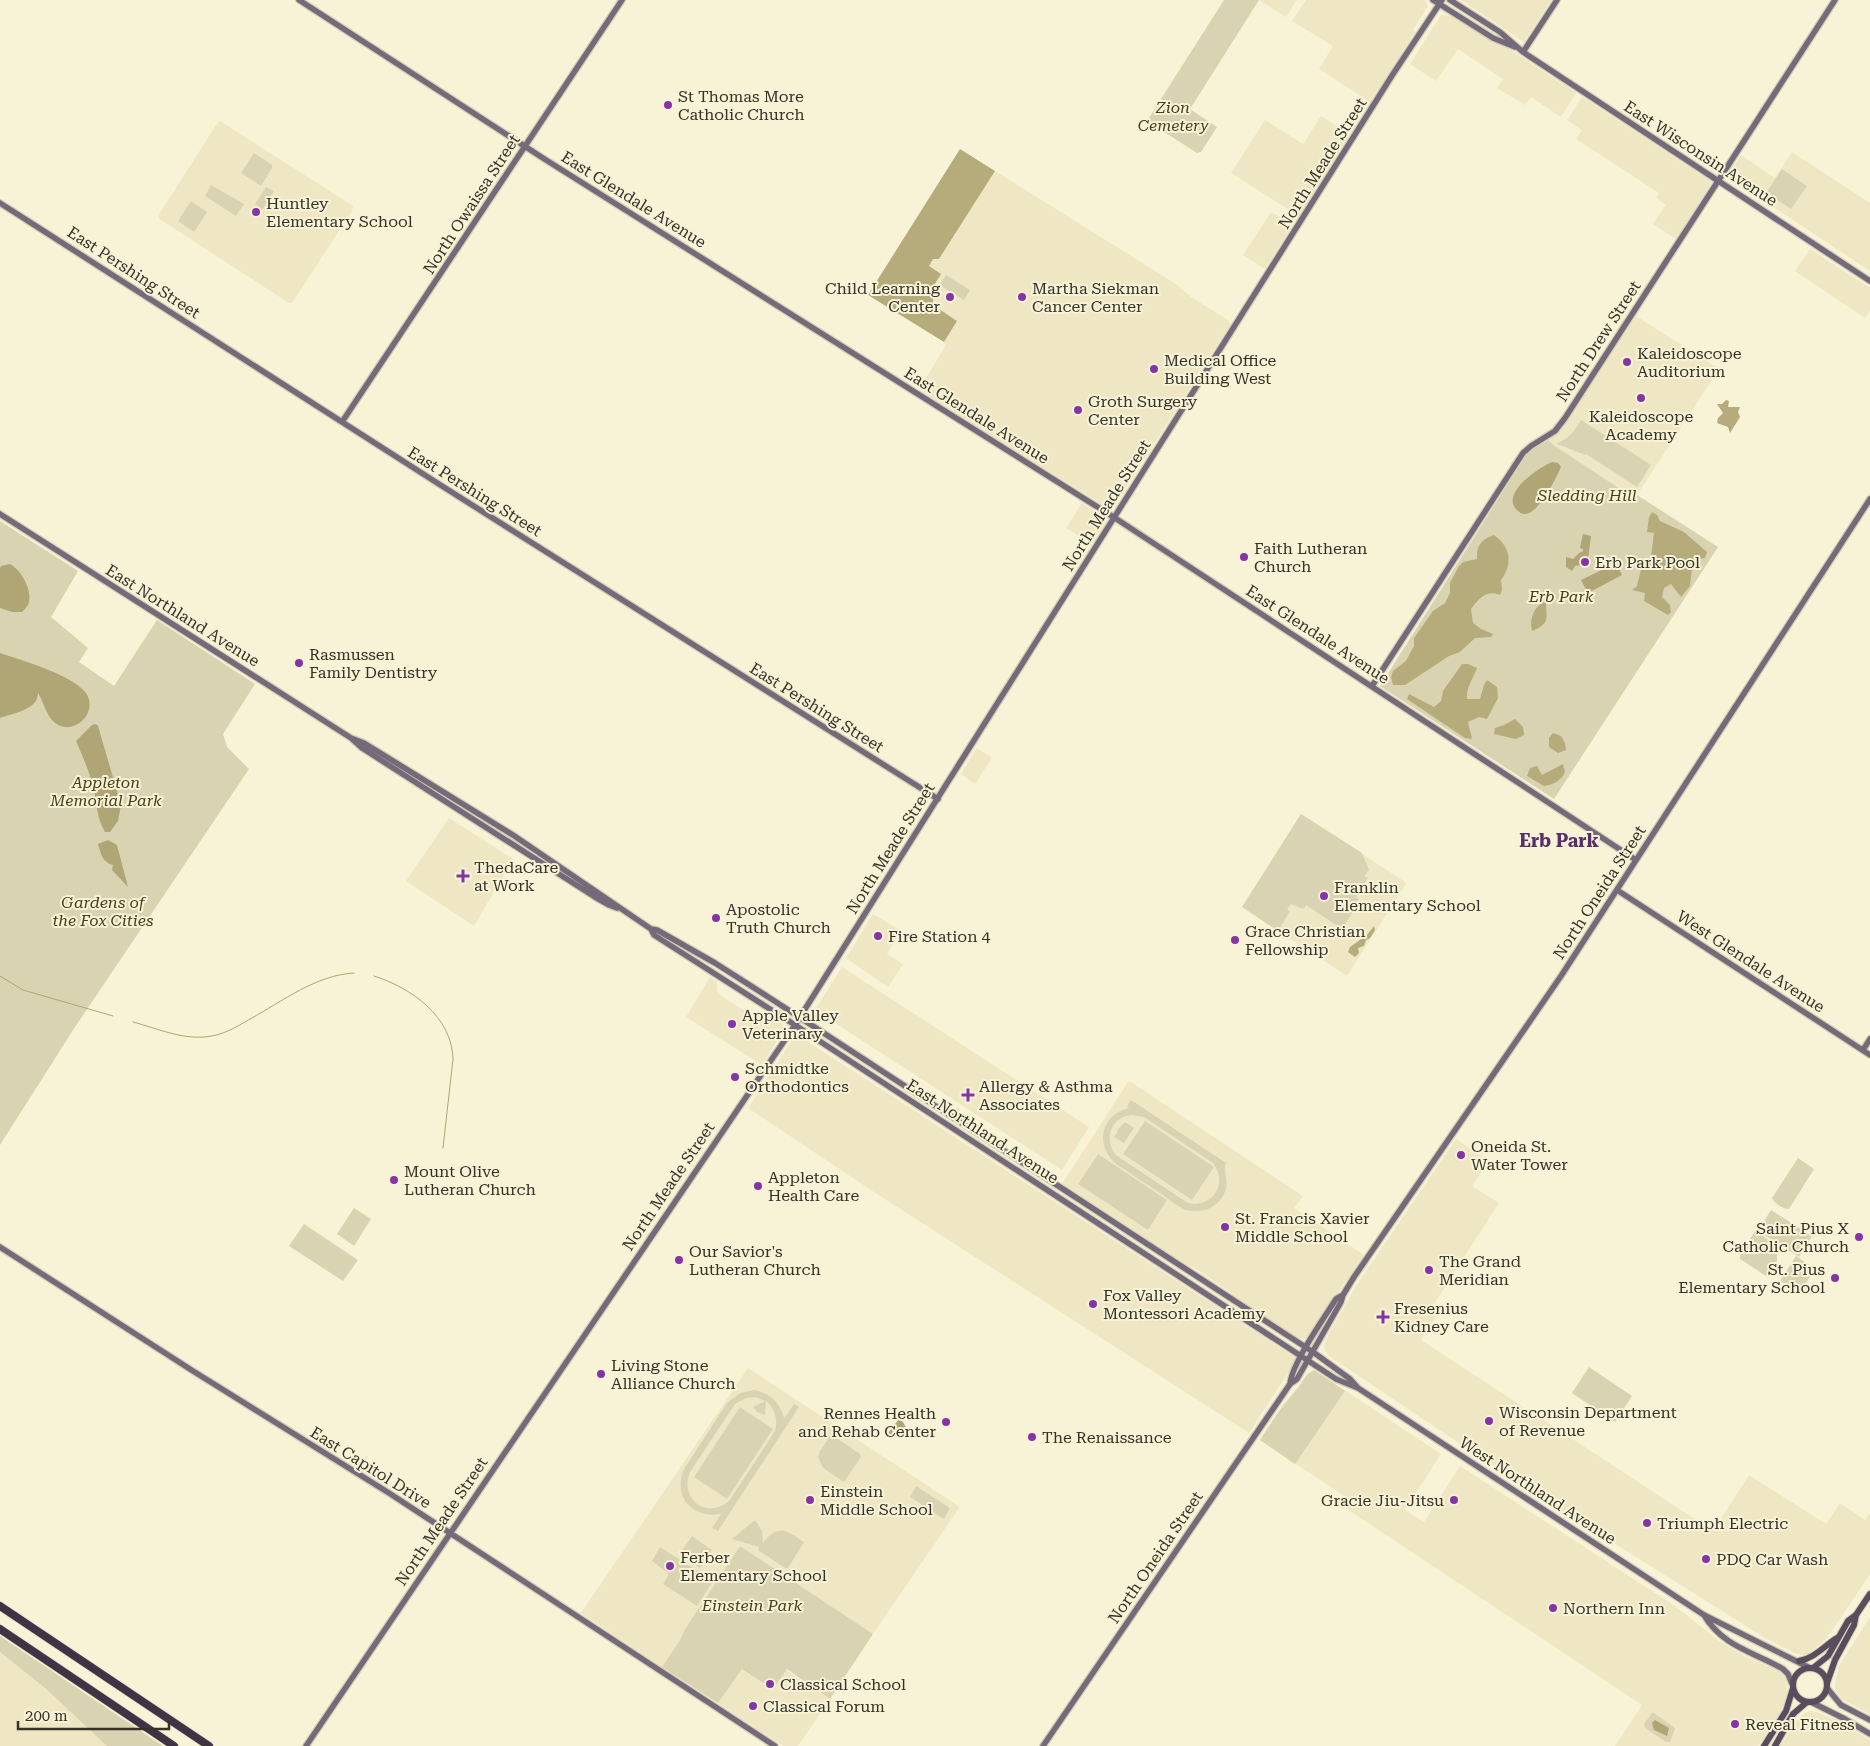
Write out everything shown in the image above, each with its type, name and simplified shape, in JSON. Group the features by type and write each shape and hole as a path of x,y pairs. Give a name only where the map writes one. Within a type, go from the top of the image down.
{"highway":[{"path":"0,1606 209,1746"},
{"path":"0,1629 174,1746"}],"main road":[{"name":"East Glendale Avenue","path":"299,0 525,146 1115,518 1636,860"},
{"name":"North Owaissa Street","path":"342,422 622,0"},
{"name":"East Wisconsin Avenue","path":"1433,0 1441,2 1494,38 1517,48"},
{"name":"East Wisconsin Avenue","path":"1450,0 1500,32 1517,48 1870,281"},
{"path":"1523,52 1557,0"},
{"name":"North Drew Street","path":"1372,686 1523,453 1555,431 1565,418 1835,0"},
{"name":"North Meade Street","path":"306,1746 795,1025 1389,80 1441,2"},
{"name":"East Pershing Street","path":"0,202 342,422 938,799"},
{"name":"North Oneida Street","path":"1043,1746 1290,1384 1297,1379 1341,1302 1343,1295 1553,989 1870,499"},
{"name":"East Northland Avenue","path":"0,514 351,738 364,743 513,835 651,929 657,930 715,963 800,1017 1313,1352"},
{"name":"West Glendale Avenue","path":"1617,890 1870,1055"},
{"name":"East Northland Avenue","path":"651,929 654,935 1308,1360"},
{"path":"1863,1050 1870,1039"},
{"name":"East Capitol Drive","path":"0,1247 449,1533 775,1746"},
{"name":"North Oneida Street","path":"1290,1384 1291,1375 1301,1356 1336,1299 1343,1295"},
{"name":"West Northland Avenue","path":"1313,1352 1343,1373 1358,1388 1704,1615 1811,1668"},
{"name":"West Northland Avenue","path":"1308,1360 1342,1382 1358,1388"},
{"path":"1764,1746 1786,1711 1797,1672 1811,1668 1828,1656 1848,1622 1856,1615 1870,1594"},
{"name":"West Northland Avenue","path":"1704,1615 1710,1626 1741,1649 1785,1670 1792,1686"},
{"path":"1775,1746 1793,1714 1809,1702 1822,1696 1835,1660 1854,1625 1856,1615"},
{"path":"1799,1661 1812,1657 1838,1637"},
{"path":"1811,1668 1822,1673 1837,1703 1870,1720"},
{"path":"1792,1686 1799,1698 1845,1719 1870,1734"}],"shaded area":[{"path":"1259,0 1297,0 1286,17"},
{"path":"1306,0 1425,0 1428,6 1413,30 1415,32 1370,102 1319,69 1333,46 1292,21"},
{"path":"1461,0 1551,0 1524,42"},
{"path":"1441,15 1451,16 1489,40 1497,41 1576,93 1561,117 1531,97 1525,105 1497,88 1503,79 1458,49 1436,81 1410,64"},
{"path":"1582,97 1712,182 1676,239 1653,224 1666,205 1656,198 1659,193 1576,139 1582,130 1567,120"},
{"path":"1321,116 1348,133 1348,137 1299,216 1231,173 1265,120 1303,144"},
{"name":"Huntley Elementary School","path":"220,121 353,206 352,211 292,303 289,303 158,218"},
{"path":"960,149 995,171 939,259 933,259 929,266 941,274 933,287 933,305 957,321 944,342 868,295"},
{"path":"1792,152 1870,203 1870,271 1728,177 1741,155 1775,178"},
{"path":"995,171 1176,284 1191,297 1228,320 1230,325 1115,505 1108,508 929,396 920,388 946,345 944,342 957,321 933,305 933,287 928,266 933,259 939,259"},
{"path":"1271,212 1293,224 1265,269 1243,255"},
{"path":"1810,249 1870,288 1870,310 1865,318 1795,271"},
{"name":"Kaleidoscope Academy","path":"1636,316 1719,369 1635,498 1551,444 1549,440 1561,430"},
{"path":"1726,400 1729,401 1728,407 1740,407 1738,412 1740,417 1730,433 1728,427 1717,423 1718,418 1723,413 1717,404 1722,404"},
{"path":"1552,462 1558,463 1561,467 1547,493 1538,506 1529,513 1520,513 1513,505 1513,497 1517,490 1530,475"},
{"path":"1082,503 1107,520 1092,544 1066,528"},
{"path":"1652,512 1657,515 1660,521 1684,532 1707,552 1705,558 1698,559 1692,568 1690,586 1681,597 1671,584 1664,588 1662,597 1670,605 1671,612 1668,615 1644,601 1645,593 1632,590 1637,586 1641,569 1651,556 1654,533 1647,532 1649,517"},
{"path":"1583,534 1591,536 1588,559 1581,565 1575,566 1572,571 1566,567 1566,557 1573,559 1583,551 1580,548"},
{"path":"1494,535 1507,550 1509,562 1501,580 1502,590 1500,595 1491,593 1483,596 1471,609 1473,623 1493,634 1491,637 1475,638 1460,652 1449,656 1405,685 1393,685 1391,677 1393,671 1406,661 1414,646 1414,638 1433,611 1445,603 1450,593 1450,583 1459,566 1463,562 1477,559 1481,543 1486,538"},
{"path":"1616,563 1622,575 1588,593 1581,580"},
{"path":"10,564 22,575 29,591 29,603 22,612 12,612 0,608 0,568"},
{"path":"1546,600 1547,616 1545,622 1532,631 1533,613"},
{"path":"0,653 59,674 79,686 86,693 89,701 89,709 86,716 74,726 59,725 50,717 38,693 37,699 29,707 0,718"},
{"path":"1462,664 1468,664 1477,668 1469,687 1467,699 1480,699 1487,680 1497,687 1498,698 1487,719 1479,717 1468,722 1472,739 1465,738 1407,699 1409,694 1434,707 1441,701 1443,691"},
{"path":"1515,719 1523,727 1524,735 1516,739 1494,734 1495,728"},
{"path":"96,724 121,805 118,821 110,832 105,832 100,822 94,790 76,741 92,725"},
{"path":"1553,733 1561,736 1566,750 1558,753 1549,747 1549,738"},
{"path":"977,748 992,758 975,784 961,774"},
{"path":"1563,764 1565,772 1559,780 1551,784 1544,786 1527,776 1530,768 1537,766 1542,775"},
{"name":"Franklin Elementary School","path":"1301,814 1406,884 1347,976 1242,907"},
{"path":"449,818 513,859 474,926 406,881"},
{"path":"108,840 117,845 128,887 112,870 113,865 106,862 101,854 98,844"},
{"path":"873,914 901,931 887,954 903,964 888,987 846,958"},
{"path":"1374,926 1375,930 1370,938 1366,940 1364,946 1358,948 1359,953 1355,957 1348,952 1350,947 1367,935"},
{"path":"842,967 1089,1127 1062,1170 815,1010"},
{"path":"710,977 717,982 717,991 721,996 752,1015 766,1013 783,1024 784,1030 762,1065 686,1017"},
{"path":"796,1034 1297,1359 1249,1433 877,1194 748,1108"},
{"name":"St. Francis Xavier Middle School","path":"1128,1082 1131,1082 1303,1196 1294,1208 1364,1255 1307,1338 1297,1339 1198,1270 1179,1261 1062,1184"},
{"path":"1456,1139 1489,1161 1472,1186 1499,1203 1430,1310 1437,1315 1421,1340 1713,1531 1749,1475 1826,1524 1840,1503 1865,1520 1870,1513 1870,1574 1831,1632 1822,1643 1808,1654 1802,1655 1792,1652 1765,1638 1520,1484 1329,1356 1324,1348 1325,1341 1356,1286"},
{"name":"Einstein Middle School","path":"748,1368 959,1508 873,1634 740,1546 662,1667 581,1613"},
{"path":"1314,1370 1441,1454 1405,1510 1424,1522 1460,1466 1675,1606 1719,1641 1742,1655 1780,1672 1785,1677 1787,1683 1787,1697 1783,1709 1758,1746 1615,1746 1642,1705 1344,1507 1349,1499 1260,1440 1283,1405 1308,1373"},
{"path":"899,1419 903,1422 910,1435 889,1438 888,1433"},
{"path":"1870,1617 1870,1714 1842,1699 1835,1689 1835,1683 1839,1666"},
{"name":"Classical School","path":"755,1649 830,1699 798,1746 783,1746 718,1703"},
{"path":"0,1652 45,1688 107,1746 0,1746"},
{"path":"1810,1711 1841,1722 1870,1741 1870,1746 1780,1746 1797,1720 1804,1713"},
{"path":"1655,1720 1669,1728 1667,1736 1654,1730 1652,1723"}],"green space":[{"name":"Zion Cemetery","path":"1224,0 1259,0 1190,109 1217,127 1201,152 1197,153 1147,121"},
{"path":"254,153 272,165 261,186 241,173"},
{"path":"1782,169 1807,186 1791,209 1766,193"},
{"path":"211,185 244,204 236,216 205,196"},
{"path":"266,187 274,191 262,210 255,204"},
{"path":"191,201 207,212 194,232 178,221"},
{"path":"946,275 970,290 964,300 941,286 937,289"},
{"path":"1581,420 1651,465 1637,487 1586,454 1558,445 1557,443 1565,440 1571,434"},
{"name":"Erb Park","path":"1549,440 1552,444 1634,498 1637,495 1718,547 1554,799 1380,686 1526,455"},
{"name":"Appleton Memorial Park","path":"0,521 78,571 51,617 88,648 79,662 114,686 157,620 255,684 223,734 227,747 249,769 75,1027 0,1145"},
{"name":"Franklin Elementary School","path":"1301,814 1362,853 1369,870 1364,876 1368,878 1356,897 1359,899 1357,901 1359,902 1342,929 1306,905 1303,909 1291,904 1287,909 1290,911 1278,931 1242,907"},
{"path":"1131,1100 1226,1163 1225,1191 1216,1204 1202,1211 1186,1210 1115,1163 1108,1155 1105,1147 1104,1131 1112,1116 1129,1108 1127,1106","holes":["1125,1116 1144,1117 1213,1163 1219,1179 1218,1186 1211,1198 1197,1204 1188,1203 1116,1155 1110,1142 1111,1129 1119,1119"]},
{"path":"1145,1121 1214,1167 1192,1200 1123,1154"},
{"path":"1125,1122 1134,1128 1124,1143 1114,1137 1117,1130"},
{"path":"1098,1154 1167,1200 1148,1230 1078,1184"},
{"path":"1798,1158 1814,1169 1789,1209 1787,1209 1777,1204 1772,1198"},
{"path":"354,1208 371,1219 354,1246 337,1234"},
{"path":"1771,1210 1812,1236 1799,1257 1758,1231"},
{"path":"304,1224 358,1260 343,1281 289,1246"},
{"path":"1755,1231 1777,1245 1777,1261 1766,1276 1740,1259 1740,1255"},
{"path":"1796,1256 1815,1269 1800,1293 1780,1281"},
{"path":"1589,1367 1632,1396 1615,1422 1572,1393"},
{"path":"1314,1370 1345,1391 1295,1464 1260,1440 1287,1401 1305,1378"},
{"path":"754,1390 770,1396 777,1403 784,1418 794,1404 799,1407 718,1531 712,1528 721,1514 711,1515 702,1513 688,1504 683,1497 681,1479 684,1469 727,1403 740,1393","holes":["755,1397 765,1401 753,1407 757,1412 765,1415 766,1401 769,1404 776,1418 775,1431 729,1501 721,1506 712,1508 697,1504 688,1491 690,1472 735,1404 746,1398"]},
{"path":"740,1407 773,1429 727,1499 694,1477"},
{"path":"831,1434 860,1454 861,1457 844,1482 823,1468 818,1457"},
{"path":"916,1486 950,1508 944,1519 910,1497"},
{"path":"755,1520 762,1531 763,1543 773,1533 783,1530 804,1542 788,1568 785,1568 758,1550 759,1547 732,1539"},
{"path":"692,1536 712,1550 700,1568 681,1555 681,1552"},
{"name":"Einstein Park","path":"740,1546 873,1634 830,1699 787,1669 773,1689 742,1669 718,1703 662,1667"},
{"path":"660,1547 713,1581 697,1606 663,1584 669,1574 652,1561"},
{"path":"0,1636 163,1746 107,1746 45,1688 0,1652"},
{"path":"1652,1713 1675,1728 1670,1742 1666,1742 1645,1728 1644,1724"}],"waterway":[{"path":"133,1022 186,1036 204,1037 216,1035 228,1031 287,997 326,978 354,973"},
{"path":"0,976 23,990 113,1016"},
{"path":"374,976 388,981 415,996 438,1017 446,1030 451,1044 453,1059 443,1148"}],"place":[{"name":"St Thomas More Catholic Church","path":"668,105"},
{"name":"Huntley Elementary School","path":"256,212"},
{"name":"Child Learning Center","path":"950,297"},
{"name":"Martha Siekman Cancer Center","path":"1022,297"},
{"name":"Kaleidoscope Auditorium","path":"1627,362"},
{"name":"Medical Office Building West","path":"1154,369"},
{"name":"Kaleidoscope Academy","path":"1641,398"},
{"name":"Groth Surgery Center","path":"1078,410"},
{"name":"Faith Lutheran Church","path":"1244,557"},
{"name":"Erb Park Pool","path":"1585,562"},
{"name":"Rasmussen Family Dentistry","path":"299,663"},
{"name":"ThedaCare at Work","path":"463,876"},
{"name":"Franklin Elementary School","path":"1324,896"},
{"name":"Apostolic Truth Church","path":"716,918"},
{"name":"Fire Station 4","path":"878,936"},
{"name":"Grace Christian Fellowship","path":"1235,940"},
{"name":"Apple Valley Veterinary","path":"732,1024"},
{"name":"Schmidtke Orthodontics","path":"735,1077"},
{"name":"Allergy & Asthma Associates","path":"968,1095"},
{"name":"Oneida St. Water Tower","path":"1461,1155"},
{"name":"Mount Olive Lutheran Church","path":"394,1180"},
{"name":"Appleton Health Care","path":"758,1186"},
{"name":"St. Francis Xavier Middle School","path":"1225,1227"},
{"name":"Saint Pius X Catholic Church","path":"1859,1237"},
{"name":"Our Savior's Lutheran Church","path":"679,1260"},
{"name":"The Grand Meridian","path":"1429,1270"},
{"name":"St. Pius Elementary School","path":"1835,1278"},
{"name":"Fox Valley Montessori Academy","path":"1093,1304"},
{"name":"Fresenius Kidney Care","path":"1383,1317"},
{"name":"Living Stone Alliance Church","path":"601,1374"},
{"name":"Wisconsin Department of Revenue","path":"1489,1421"},
{"name":"Rennes Health and Rehab Center","path":"946,1422"},
{"name":"The Renaissance","path":"1032,1437"},
{"name":"Einstein Middle School","path":"810,1500"},
{"name":"Gracie Jiu-Jitsu","path":"1454,1500"},
{"name":"Triumph Electric","path":"1647,1523"},
{"name":"PDQ Car Wash","path":"1706,1559"},
{"name":"Ferber Elementary School","path":"670,1566"},
{"name":"Northern Inn","path":"1553,1608"},
{"name":"Classical School","path":"770,1684"},
{"name":"Classical Forum","path":"753,1706"},
{"name":"Reveal Fitness","path":"1735,1724"}],"district":[{"name":"Erb Park","path":"1559,841"}],"park label":[{"name":"Sledding Hill","path":"1587,495"},
{"name":"Gardens of the Fox Cities","path":"103,911"}]}
